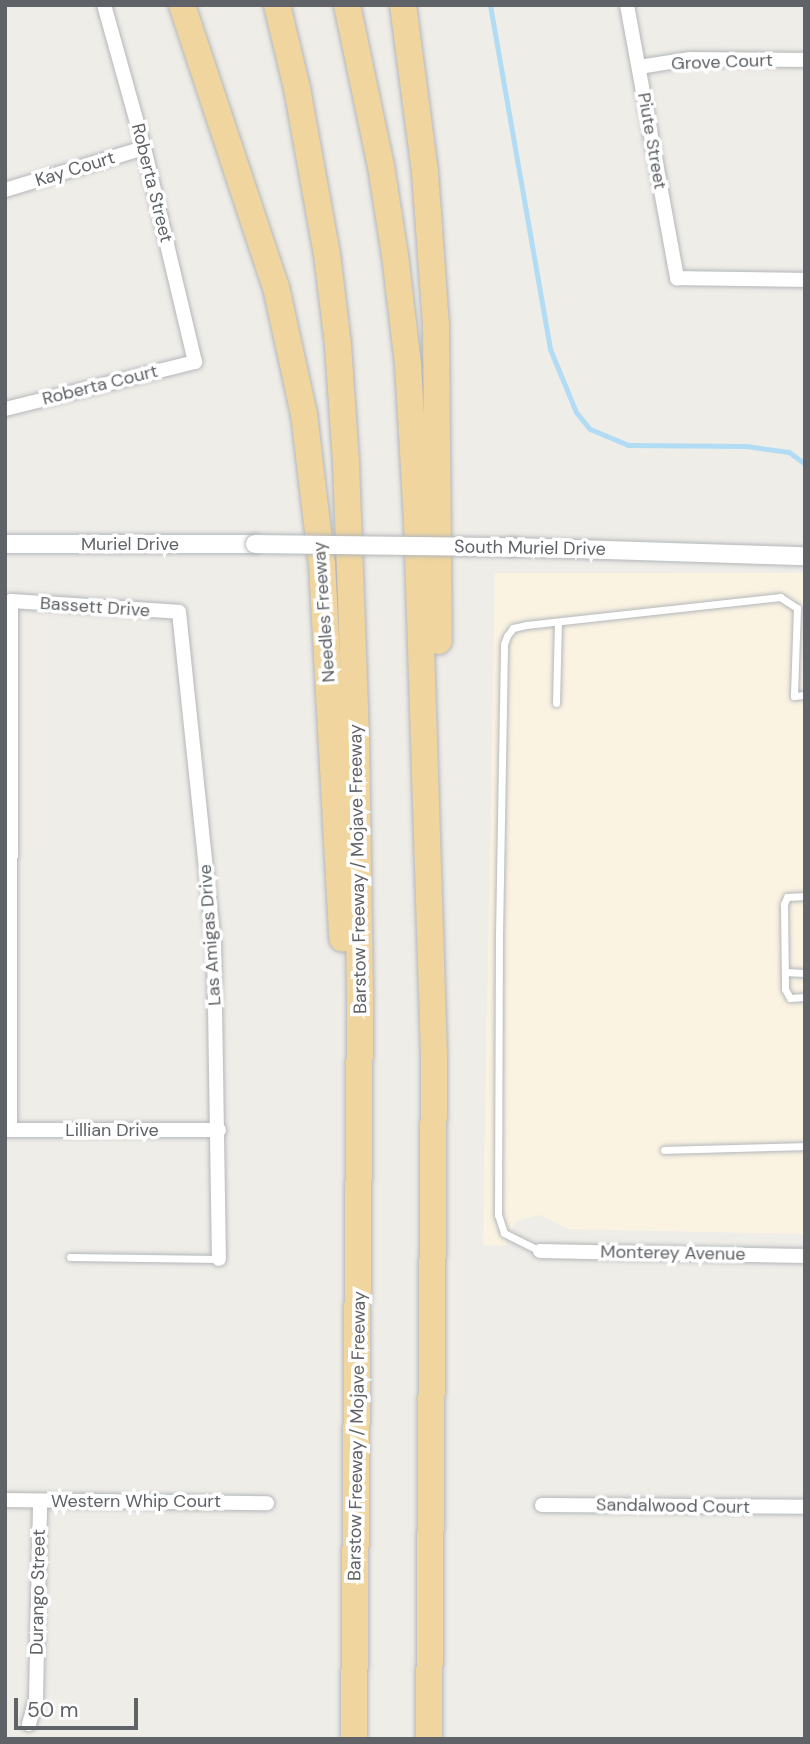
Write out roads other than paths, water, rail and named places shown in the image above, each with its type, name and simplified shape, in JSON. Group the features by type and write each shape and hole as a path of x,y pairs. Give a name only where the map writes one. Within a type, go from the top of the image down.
{"highway":[{"name":"Needles Freeway","path":"182,5 276,287 309,447 326,620 360,1237"},
{"name":"Barstow Freeway / Mojave Freeway","path":"277,5 299,100 321,219 338,345 343,415 356,737 360,1237 354,1739"},
{"path":"347,5 382,166 408,364 421,614 434,1055"},
{"path":"402,5 425,172 436,326 440,690 434,1055 429,1739"}],"street":[{"name":"Roberta Street","path":"104,5 144,148 195,362"},
{"name":"Piute Street","path":"627,5 677,278 805,279"},
{"name":"Grove Court","path":"639,67 690,59 805,60"},
{"name":"Kay Court","path":"5,190 144,148"},
{"name":"Roberta Court","path":"5,409 195,362"},
{"name":"Muriel Drive","path":"5,544 255,544"},
{"name":"South Muriel Drive","path":"255,544 512,547 805,556"},
{"name":"Bassett Drive","path":"8,1130 11,601 179,612"},
{"name":"Las Amigas Drive","path":"179,612 214,943 219,1259"},
{"name":"Lillian Drive","path":"8,1130 219,1130"},
{"name":"Monterey Avenue","path":"540,1251 805,1256"},
{"name":"Western Whip Court","path":"5,1500 267,1503"},
{"name":"Durango Street","path":"29,1724 36,1699 40,1501"},
{"name":"Sandalwood Court","path":"542,1505 805,1507"}],"lane":[{"path":"540,1251 504,1233 498,1215 504,644 513,628 780,597 797,608 794,696 805,695"},
{"path":"556,703 558,622"},
{"path":"805,896 787,897 784,904 786,993 790,998 805,998"},
{"path":"785,972 805,973"},
{"path":"664,1150 805,1146"},
{"path":"70,1257 219,1259"}],"waterway":[{"path":"490,5 550,349 576,412 590,429 628,445 746,446 789,452 805,464"}]}
